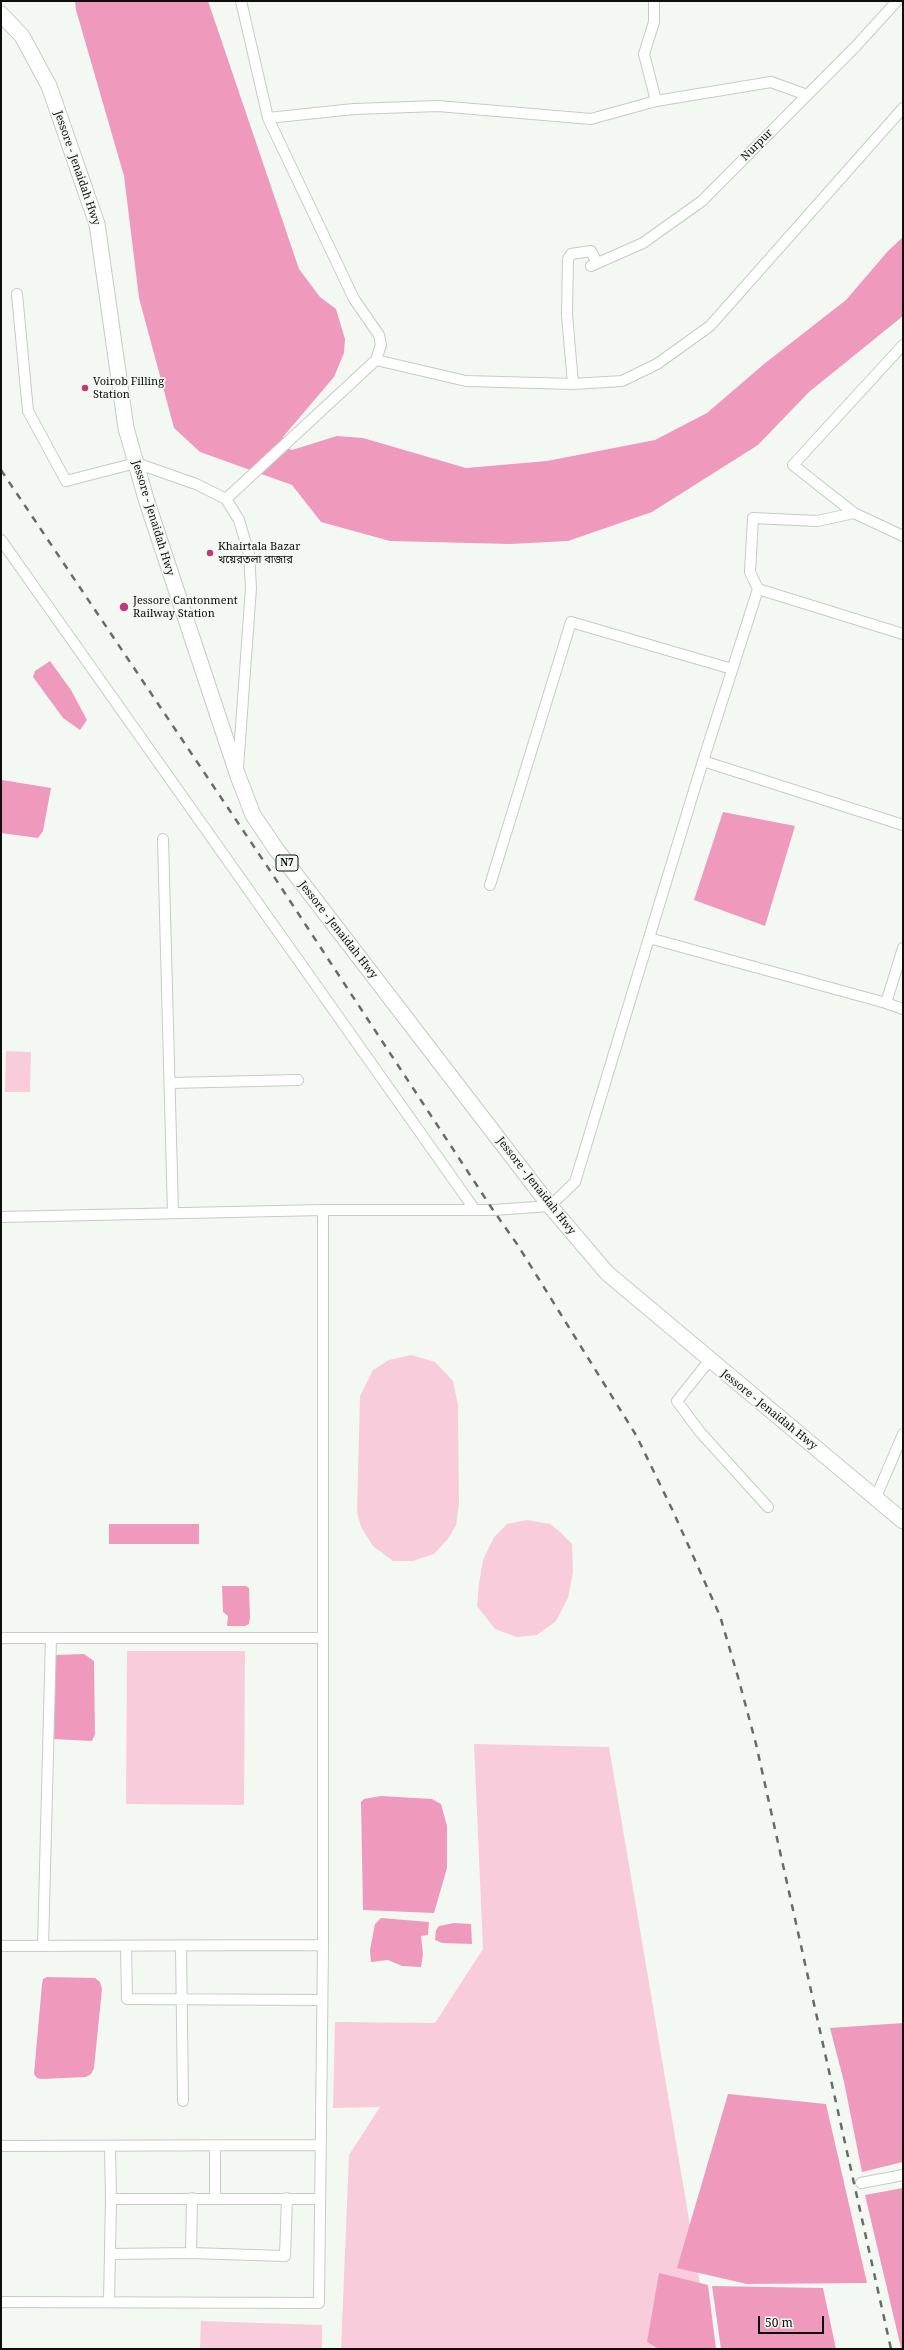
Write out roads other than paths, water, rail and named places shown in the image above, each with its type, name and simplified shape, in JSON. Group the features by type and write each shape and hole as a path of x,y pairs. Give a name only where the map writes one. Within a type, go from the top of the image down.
{"highway":[{"name":"Jessore - Jenaidah Hwy","path":"1,14 22,36 49,86 97,224 126,428 146,499 238,776 253,815 265,834 550,1206 607,1273 709,1361 876,1497 903,1521"}],"street":[{"path":"226,499 244,484 376,360 381,345 379,335 354,299 268,118 241,1"},
{"path":"654,1 654,22 644,54 656,101"},
{"name":"Nurpur","path":"573,384 567,315 568,259 571,254 591,252 594,264 644,243 702,201 808,95 897,1"},
{"path":"268,118 354,109 438,106 591,119 656,101 771,82 808,95"},
{"path":"376,360 466,381 573,384 622,381 657,364 710,326 903,108"},
{"path":"17,294 28,411 66,481 136,463 196,484 226,499 239,520 246,538 252,588 238,776"},
{"path":"903,346 793,465 854,513 903,536"},
{"path":"1,1217 323,1210 475,1210 550,1206 575,1182 703,761 758,589 750,572 753,518 817,521 854,513"},
{"path":"1,540 475,1210"},
{"path":"758,589 903,634"},
{"path":"490,886 571,622 732,669"},
{"path":"703,761 903,825"},
{"path":"163,839 173,1213"},
{"path":"649,938 886,1003 903,1009"},
{"path":"886,1003 903,948"},
{"path":"170,1082 298,1080"},
{"path":"1,2302 319,2303 323,1945 323,1210"},
{"path":"709,1361 677,1401 700,1432 768,1507"},
{"path":"876,1497 903,1434"},
{"path":"1,1638 323,1638"},
{"path":"43,1946 51,1638"},
{"path":"1,1946 323,1945"},
{"path":"126,1946 126,1999 322,2000"},
{"path":"181,1946 183,2101"},
{"path":"1,2146 215,2147 320,2145"},
{"path":"110,2147 110,2302"},
{"path":"215,2147 215,2198"},
{"path":"861,2183 903,2175"},
{"path":"191,2253 192,2198"},
{"path":"110,2254 191,2253 285,2256 287,2198"},
{"path":"110,2199 320,2198"}],"railway":[{"path":"1,470 269,869 493,1210 517,1244 636,1435 672,1509 720,1616 756,1744 891,2349"}],"place":[{"name":"Voirob Filling Station","path":"85,388"},
{"name":"Khairtala Bazar খয়েরতলা বাজার","path":"210,553"},
{"name":"Jessore Cantonment Railway Station","path":"124,607"}]}
